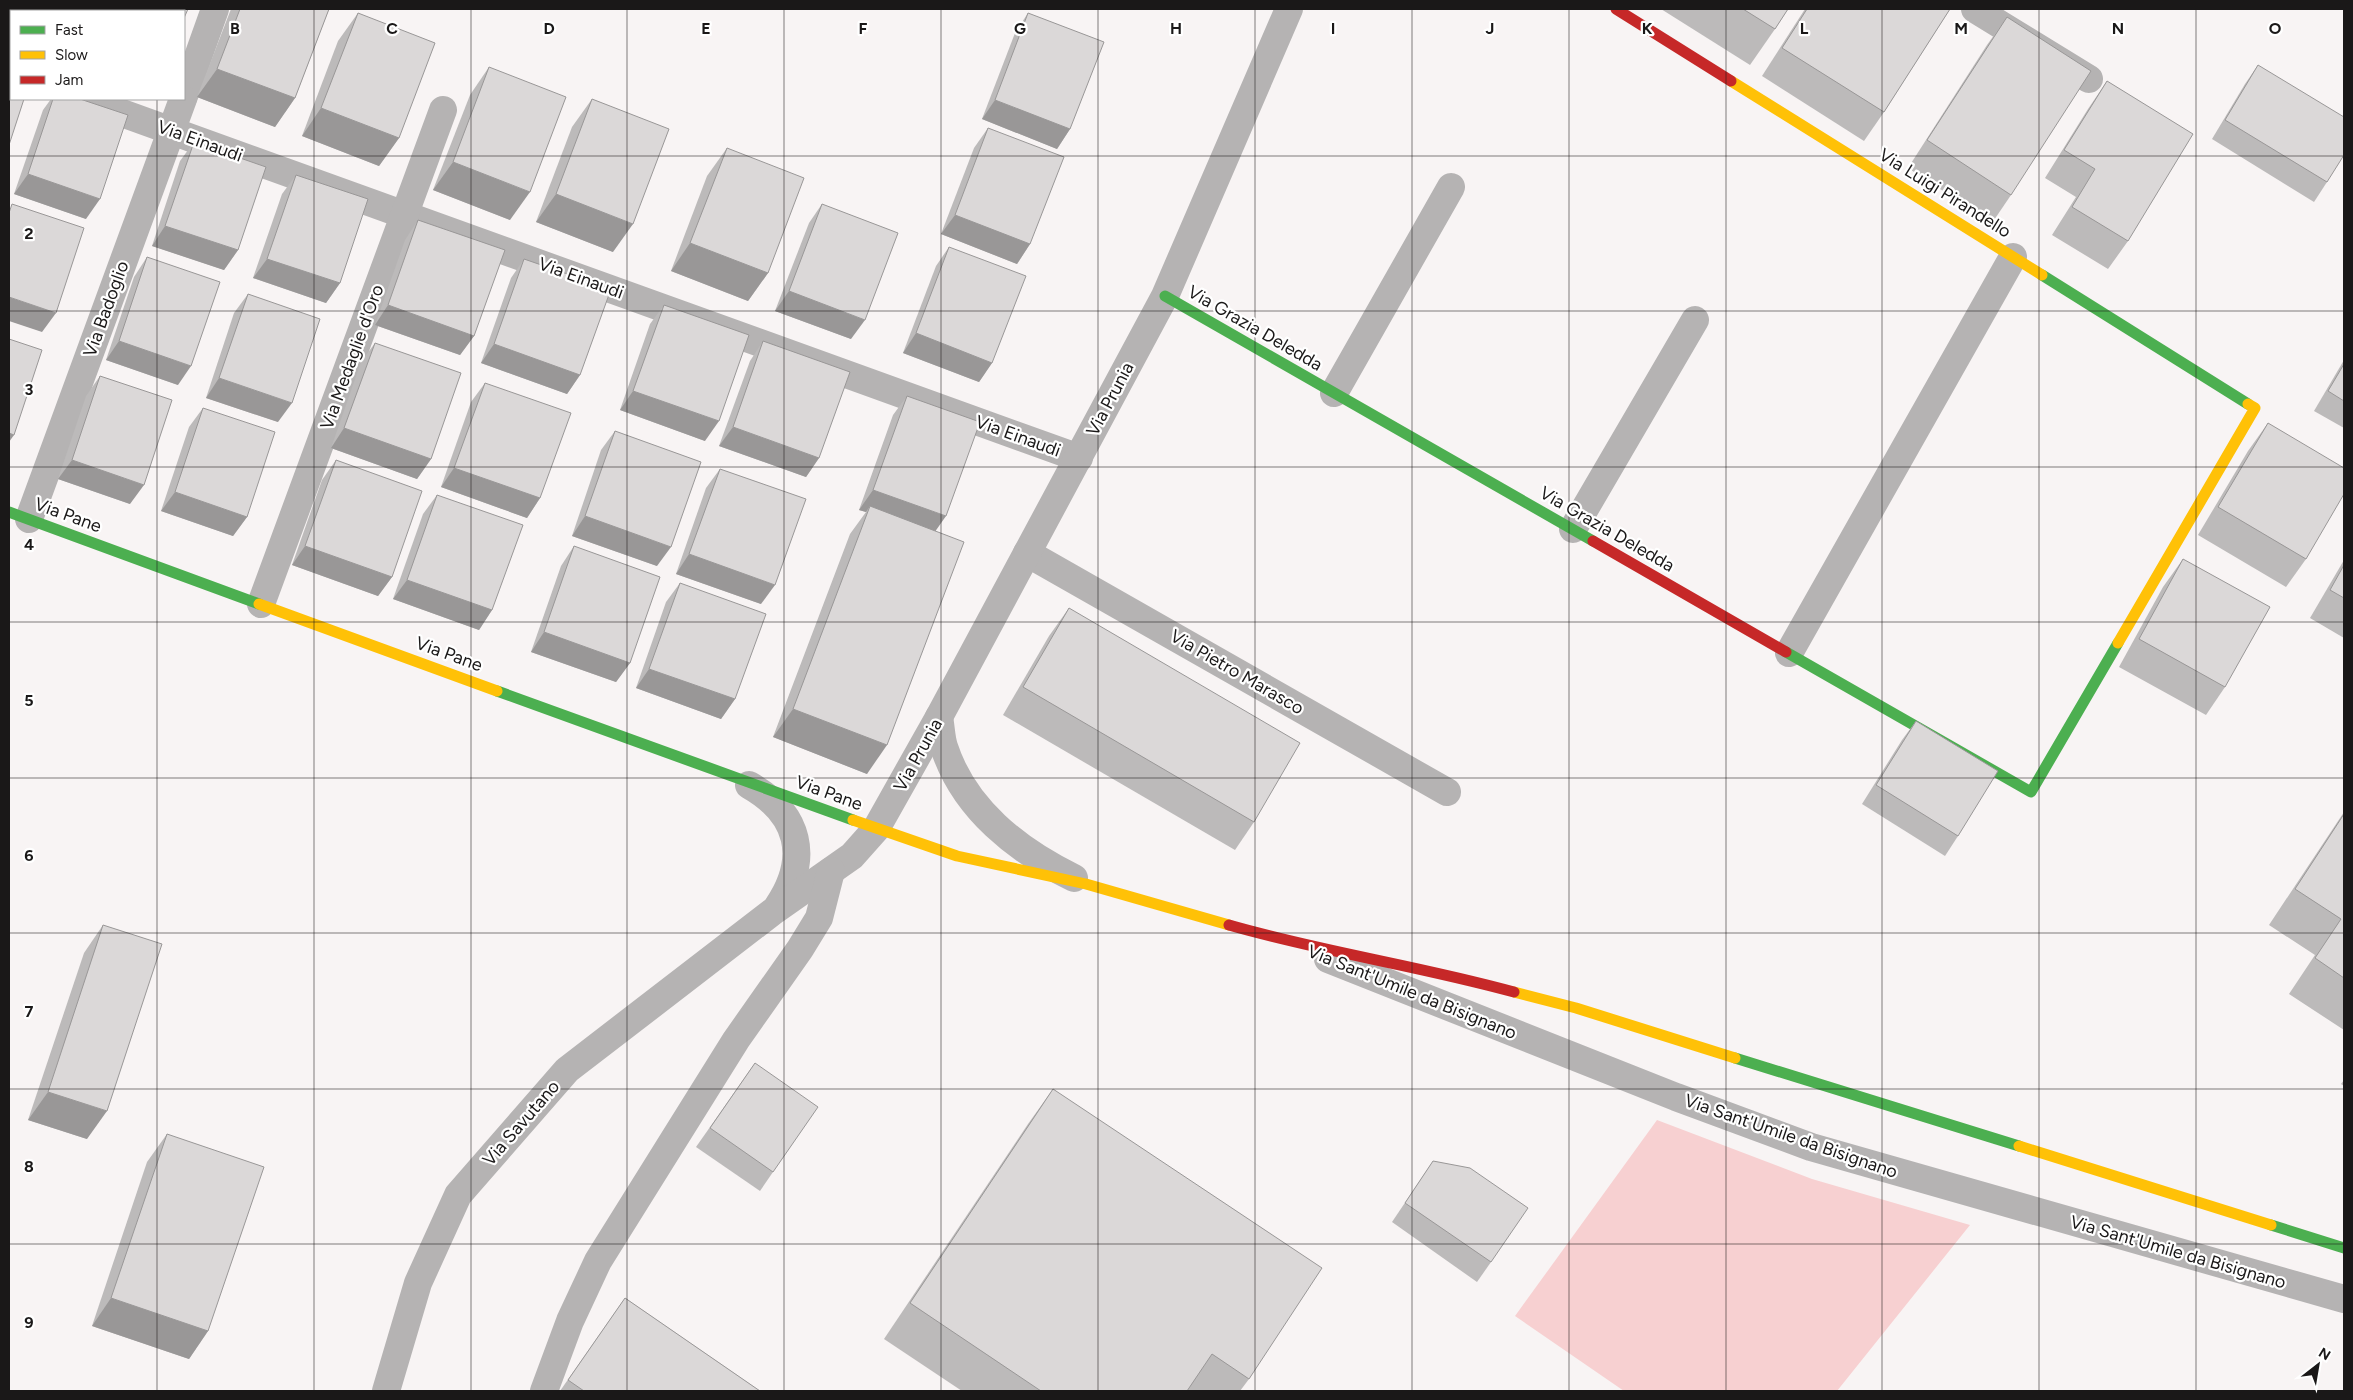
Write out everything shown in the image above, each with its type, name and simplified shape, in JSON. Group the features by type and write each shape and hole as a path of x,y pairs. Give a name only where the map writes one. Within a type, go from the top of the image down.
{"street":[{"name":"Via Badoglio","path":"185,92 215,9"},
{"name":"Via Prunia","path":"775,910 852,856 876,829 1028,553 1165,296 1289,9"},
{"name":"Via Luigi Pirandello","path":"1616,9 2255,408 2031,792"},
{"path":"1975,9 2089,79"},
{"name":"Via Einaudi","path":"86,100 1079,458"},
{"name":"Via Badoglio","path":"19,515 182,100"},
{"name":"Via Medaglie d'Oro","path":"261,604 443,110"},
{"path":"1334,393 1451,187"},
{"path":"1789,653 2013,257"},
{"name":"Via Grazia Deledda","path":"1165,296 2031,792"},
{"path":"1573,529 1695,320"},
{"name":"Via Pane","path":"19,515 876,829 957,856 1086,884"},
{"name":"Via Pietro Marasco","path":"1028,553 1447,792"},
{"path":"939,717 944,746 952,766 972,798 998,830 1024,850 1086,884"},
{"path":"739,780 762,793 775,804 786,818 794,834 796,853 795,873 788,890 775,910"},
{"path":"544,1391 570,1320 598,1261 736,1040 800,949 818,918 831,871"},
{"name":"Via Sant'Umile da Bisignano","path":"1086,884 1280,940 1471,980 1576,1008 2344,1248"},
{"name":"Via Savutano","path":"386,1391 418,1283 458,1195 567,1070 775,910"},
{"name":"Via Sant'Umile da Bisignano","path":"1280,940 1667,1093 1811,1147 2344,1299"}],"shaded area":[{"path":"1657,1120 1812,1179 1970,1225 1837,1391 1624,1391 1515,1316"}],"building":[{"path":"14,9 69,9 68,10"},
{"path":"188,9 185,16 185,10 100,10"},
{"path":"240,9 329,9 295,98 217,69"},
{"path":"1743,9 1788,9 1775,29"},
{"path":"1807,9 1950,9 1884,112 1782,48"},
{"path":"358,13 435,43 399,138 321,108"},
{"path":"1028,13 1104,42 1070,129 995,100"},
{"path":"2007,17 2091,71 2011,195 1927,140"},
{"path":"2258,65 2344,117 2344,155 2327,182 2225,120"},
{"path":"489,67 566,97 530,192 453,162"},
{"path":"9,73 10,100 24,100 9,145"},
{"path":"2107,81 2193,134 2128,241 2072,207 2095,169 2064,150"},
{"path":"592,99 669,129 633,224 556,194"},
{"path":"53,100 83,100 128,115 100,199 28,174"},
{"path":"988,128 1064,157 1030,244 955,215"},
{"path":"194,142 266,167 238,250 165,226"},
{"path":"727,148 804,178 768,273 690,243"},
{"path":"296,175 368,199 340,283 267,259"},
{"path":"12,204 84,228 56,313 9,297 9,213"},
{"path":"822,204 898,233 865,320 789,291"},
{"path":"418,220 505,250 474,336 388,305"},
{"path":"949,247 1026,276 992,363 916,333"},
{"path":"147,257 220,282 191,366 119,341"},
{"path":"524,259 611,289 580,375 494,344"},
{"path":"248,294 320,319 292,403 219,378"},
{"path":"664,305 749,335 719,421 633,391"},
{"path":"9,339 42,350 14,435 9,433"},
{"path":"763,341 850,372 819,458 733,427"},
{"path":"375,343 461,373 431,459 344,428"},
{"path":"2344,364 2344,401 2328,391"},
{"path":"100,376 172,400 144,485 72,460"},
{"path":"485,383 571,413 540,498 454,468"},
{"path":"907,396 980,422 946,516 873,490"},
{"path":"203,408 275,432 247,517 175,492"},
{"path":"2268,423 2344,468 2344,494 2306,559 2218,507"},
{"path":"615,431 701,462 671,547 585,516"},
{"path":"336,460 422,491 392,577 305,546"},
{"path":"720,469 806,499 775,585 689,554"},
{"path":"437,495 523,525 492,610 407,580"},
{"path":"870,506 964,542 887,745 793,709"},
{"path":"574,546 660,577 630,663 544,632"},
{"path":"2183,559 2270,607 2225,687 2139,639"},
{"path":"2344,565 2344,598 2330,590"},
{"path":"680,583 766,614 735,699 649,669"},
{"path":"1069,608 1300,743 1254,822 1023,687"},
{"path":"1916,721 1998,771 1958,836 1876,785"},
{"path":"2344,814 2344,978 2315,958 2341,919 2295,889"},
{"path":"103,925 162,944 107,1111 48,1092"},
{"path":"755,1063 818,1107 773,1172 710,1128"},
{"path":"1053,1089 1322,1268 1249,1379 1212,1354 1187,1391 1041,1391 910,1303"},
{"path":"167,1134 264,1167 208,1331 111,1298"},
{"path":"1433,1161 1470,1168 1528,1208 1491,1262 1405,1203"},
{"path":"625,1298 760,1391 584,1391 568,1380"}],"traffic: fast":[{"path":"2042,275 2248,404"},
{"path":"1165,296 1593,541"},
{"path":"9,512 259,604"},
{"path":"1786,652 2031,792 2118,643"},
{"path":"497,691 853,820"},
{"path":"1735,1058 2019,1146"},
{"path":"2271,1225 2344,1248"}],"traffic: slow":[{"path":"1731,81 2042,275"},
{"path":"2118,643 2255,408 2248,404"},
{"path":"259,604 497,691"},
{"path":"853,820 957,856 1086,884 1229,925"},
{"path":"1514,992 1576,1008 1735,1058"},
{"path":"2019,1146 2271,1225"}],"traffic: jam":[{"path":"1616,9 1731,81"},
{"path":"1593,541 1786,652"},
{"path":"1229,925 1264,935 1443,974 1514,992"}]}
